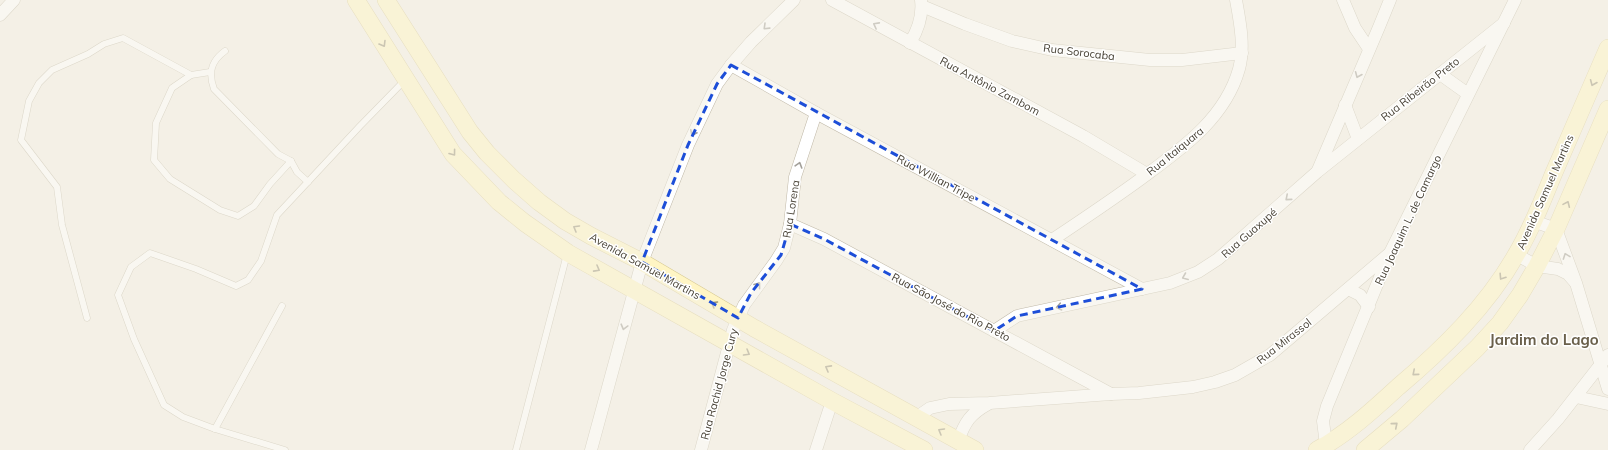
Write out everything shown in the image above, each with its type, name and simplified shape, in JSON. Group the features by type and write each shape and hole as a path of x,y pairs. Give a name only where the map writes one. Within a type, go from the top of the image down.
{"main road":[{"path":"360,5 374,16 382,17 389,5"},
{"path":"360,5 405,80 453,154 499,202 525,223 568,253 832,401 917,446"},
{"name":"Avenida Samuel Martins","path":"389,5 470,132 514,180 564,221 642,262 738,318 917,417 956,445 975,450"},
{"name":"Avenida Samuel Martins","path":"1324,448 1362,419 1421,368 1459,330 1498,282 1516,255 1533,221 1608,48"},
{"path":"1365,450 1428,395 1477,348 1500,323 1520,295 1538,266 1556,229 1608,109"},
{"path":"917,417 912,429 917,446"}],"street":[{"path":"0,15 14,0"},
{"path":"591,450 642,262 688,145 717,84 750,42 794,0"},
{"name":"Rua Antônio Zambom","path":"832,0 1083,136 1147,174"},
{"name":"Rua Itaiquara","path":"1052,240 1107,204 1185,146 1207,126 1232,88 1239,69 1242,53 1240,21 1236,0"},
{"path":"1343,0 1355,28 1369,49"},
{"name":"Rua Guaxupé","path":"994,331 1017,316 1170,283 1198,272 1218,259 1317,172 1390,0"},
{"name":"Rua Ribeirão Preto","path":"1317,172 1504,23 1515,0"},
{"path":"910,43 919,28 922,3"},
{"name":"Rua Sorocaba","path":"922,3 965,24 1012,41 1052,50 1150,60 1182,60 1242,53"},
{"name":"Rua Joaquim L. de Camargo","path":"1324,448 1323,421 1327,406 1390,253 1504,23"},
{"name":"Rua Willian Tripe","path":"731,65 816,113 1142,289"},
{"path":"1440,74 1468,94"},
{"path":"1345,106 1358,139"},
{"name":"Rua Lorena","path":"738,318 751,293 781,255 786,244 790,224 795,177 816,113"},
{"path":"1533,221 1556,229 1605,361 1608,389"},
{"name":"Rua São José do Rio Preto","path":"790,224 824,239 1111,394"},
{"name":"Rua Mirassol","path":"917,417 925,410 938,406 1111,394 1139,394 1193,387 1215,382 1235,375 1270,355 1390,253"},
{"path":"1516,255 1538,266 1558,269 1568,274 1576,283"},
{"path":"1348,289 1360,295 1369,307"},
{"name":"Rua Rachid Jorge Cury","path":"701,450 729,342 738,318"},
{"path":"1530,450 1605,361"},
{"path":"1576,397 1608,404"},
{"path":"816,450 832,401"},
{"path":"956,445 962,429 971,416 989,403"}],"lane":[{"path":"87,318 62,225 57,187 21,140 28,101 39,83 52,70 88,54 104,44 123,38 190,75"},
{"path":"225,51 218,56 210,72 214,89 278,154 291,161 297,172 308,182"},
{"path":"210,72 190,75 172,88 156,123 154,160 170,179 220,210 238,216 254,206 270,184 291,161"},
{"path":"285,450 215,429 183,417 164,405 134,339 118,295 131,266 150,253 196,269 236,286 248,280 261,261 277,215 405,80"},
{"path":"516,450 568,253"},
{"path":"215,429 282,306"}],"highlighted area":[{"path":"731,65 1142,289 1017,316 994,331 824,239 790,224 781,255 751,293 738,318 642,262 688,145 717,84"}],"district":[{"name":"Jardim do Lago","path":"1544,339"}]}
